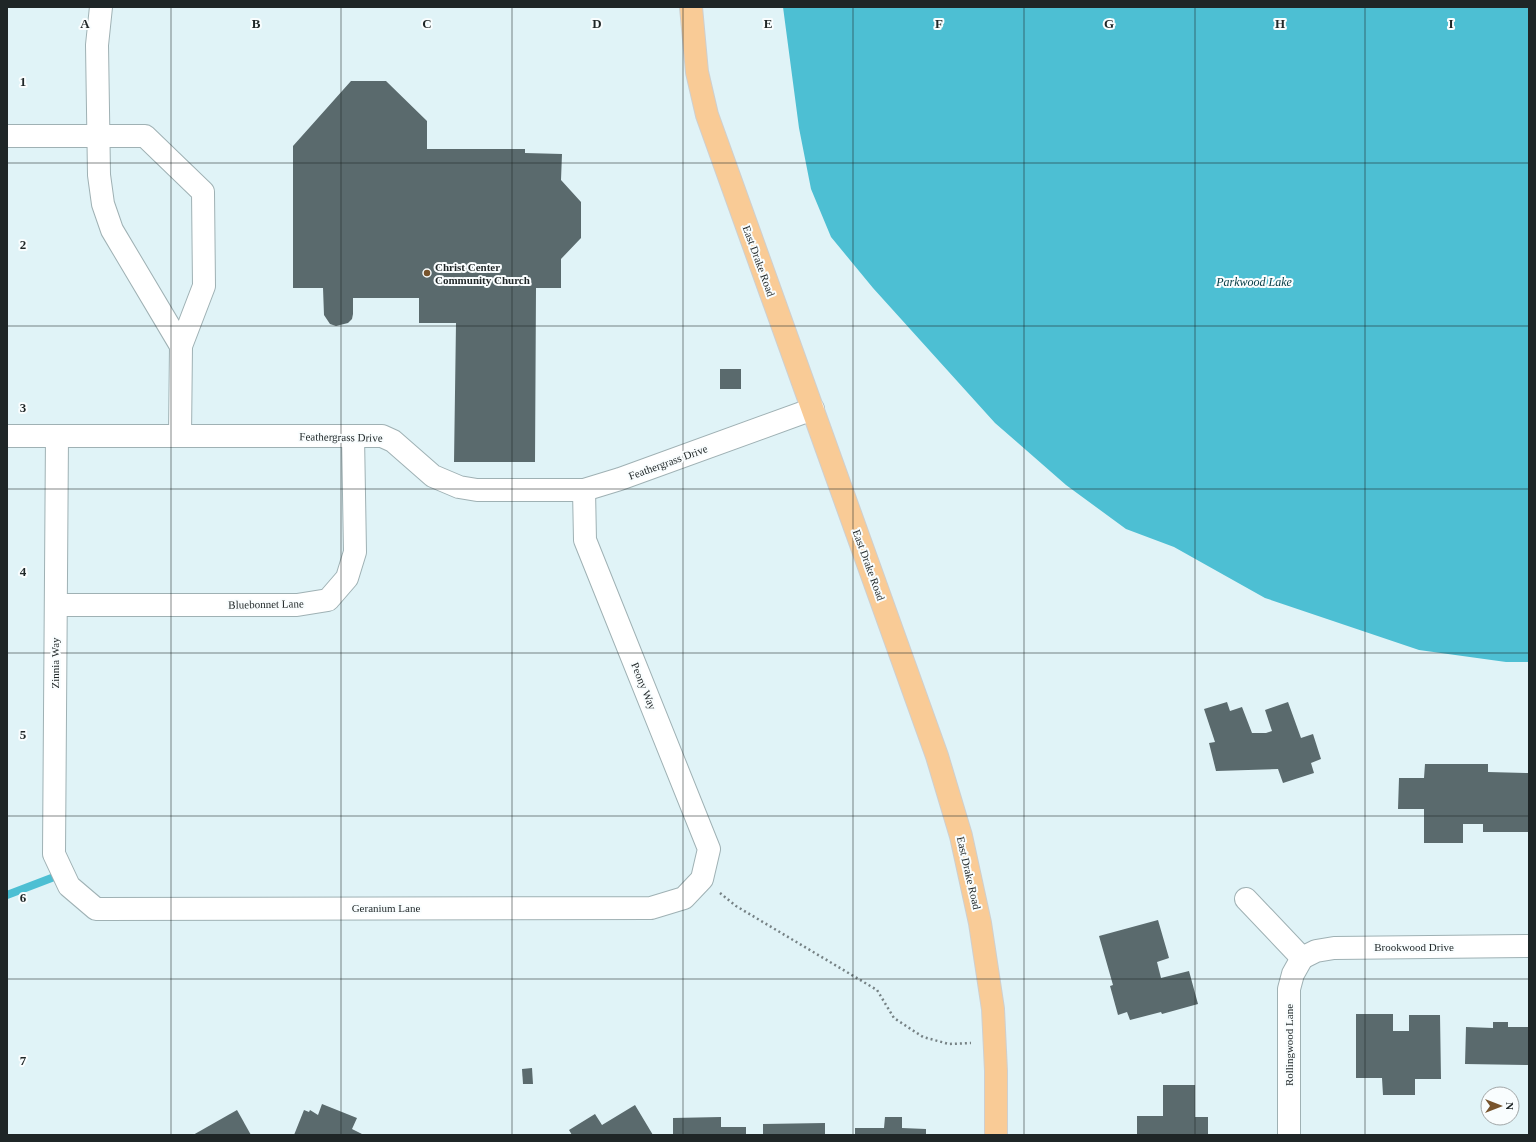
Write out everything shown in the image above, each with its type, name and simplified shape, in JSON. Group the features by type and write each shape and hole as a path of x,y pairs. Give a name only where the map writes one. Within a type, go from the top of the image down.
{"main road":[{"name":"East Drake Road","path":"691,7 697,72 707,115 937,756 961,836 980,923 993,1009 996,1071 996,1135"}],"street":[{"path":"101,7 97,45 99,175 103,204 112,230 181,346"},
{"path":"7,136 146,136 203,192 204,286 181,346 180,436"},
{"name":"Feathergrass Drive","path":"7,436 382,436 393,441 433,476 459,487 477,490 584,490 620,479 813,409"},
{"name":"Zinnia Way","path":"57,436 54,854 69,886"},
{"name":"Bluebonnet Lane","path":"56,605 297,605 328,600 347,578 354,552 353,436"},
{"name":"Peony Way","path":"584,490 585,540 709,849 702,879"},
{"name":"Geranium Lane","path":"69,886 96,909 651,908 684,898 702,879"},
{"path":"1246,899 1302,958"},
{"name":"Brookwood Drive","path":"1302,958 1316,951 1334,948 1529,946"},
{"name":"Rollingwood Lane","path":"1288,1135 1289,989 1293,974 1302,958"}],"path":[{"path":"702,879 736,906 877,990 894,1018 923,1037 949,1044 994,1043"}],"water":[{"name":"Parkwood Lake","path":"783,7 1529,7 1529,662 1506,662 1419,650 1265,598 1174,547 1126,529 1066,485 995,423 873,288 831,237 811,189 799,128"}],"building":[{"name":"Christ Center Community Church","path":"351,81 386,81 427,121 427,149 525,149 525,153 562,154 561,180 581,202 581,238 561,259 561,288 536,288 535,462 454,462 456,323 419,323 419,298 353,298 352,319 348,323 336,326 330,324 324,315 323,288 293,288 293,146"},
{"path":"720,369 741,369 741,389 720,389"},
{"path":"1227,702 1230,711 1242,707 1252,733 1266,733 1272,731 1265,710 1288,702 1301,738 1313,734 1321,759 1311,763 1314,773 1283,783 1278,769 1216,771 1209,743 1215,742 1204,709"},
{"path":"1425,764 1488,764 1488,772 1529,773 1529,832 1483,832 1483,824 1463,824 1463,843 1424,843 1424,809 1398,809 1399,778 1424,778"},
{"path":"1158,920 1169,958 1157,962 1161,978 1189,971 1198,1004 1162,1014 1161,1012 1130,1020 1127,1012 1118,1015 1110,986 1113,985 1099,936"},
{"path":"1356,1014 1393,1014 1393,1031 1409,1031 1409,1015 1440,1015 1441,1079 1415,1079 1415,1095 1383,1095 1382,1078 1356,1078"},
{"path":"1493,1022 1508,1022 1508,1027 1529,1027 1529,1065 1465,1064 1466,1027 1493,1028"},
{"path":"532,1068 533,1084 523,1084 522,1069"},
{"path":"1163,1085 1195,1085 1195,1117 1208,1117 1208,1135 1137,1135 1137,1116 1163,1116"},
{"path":"322,1104 357,1118 352,1129 364,1135 294,1135 304,1110 309,1112 310,1110 318,1115"},
{"path":"635,1105 653,1135 572,1135 569,1130 595,1114 602,1125"},
{"path":"237,1110 251,1135 193,1135"},
{"path":"721,1117 721,1127 746,1127 746,1135 673,1135 673,1118"},
{"path":"885,1117 902,1117 902,1128 926,1129 926,1135 855,1135 855,1128 884,1128"},
{"path":"825,1123 825,1135 763,1135 763,1124"}],"waterway":[{"path":"7,895 62,874"}],"place":[{"name":"Christ Center Community Church","path":"427,273"}]}
